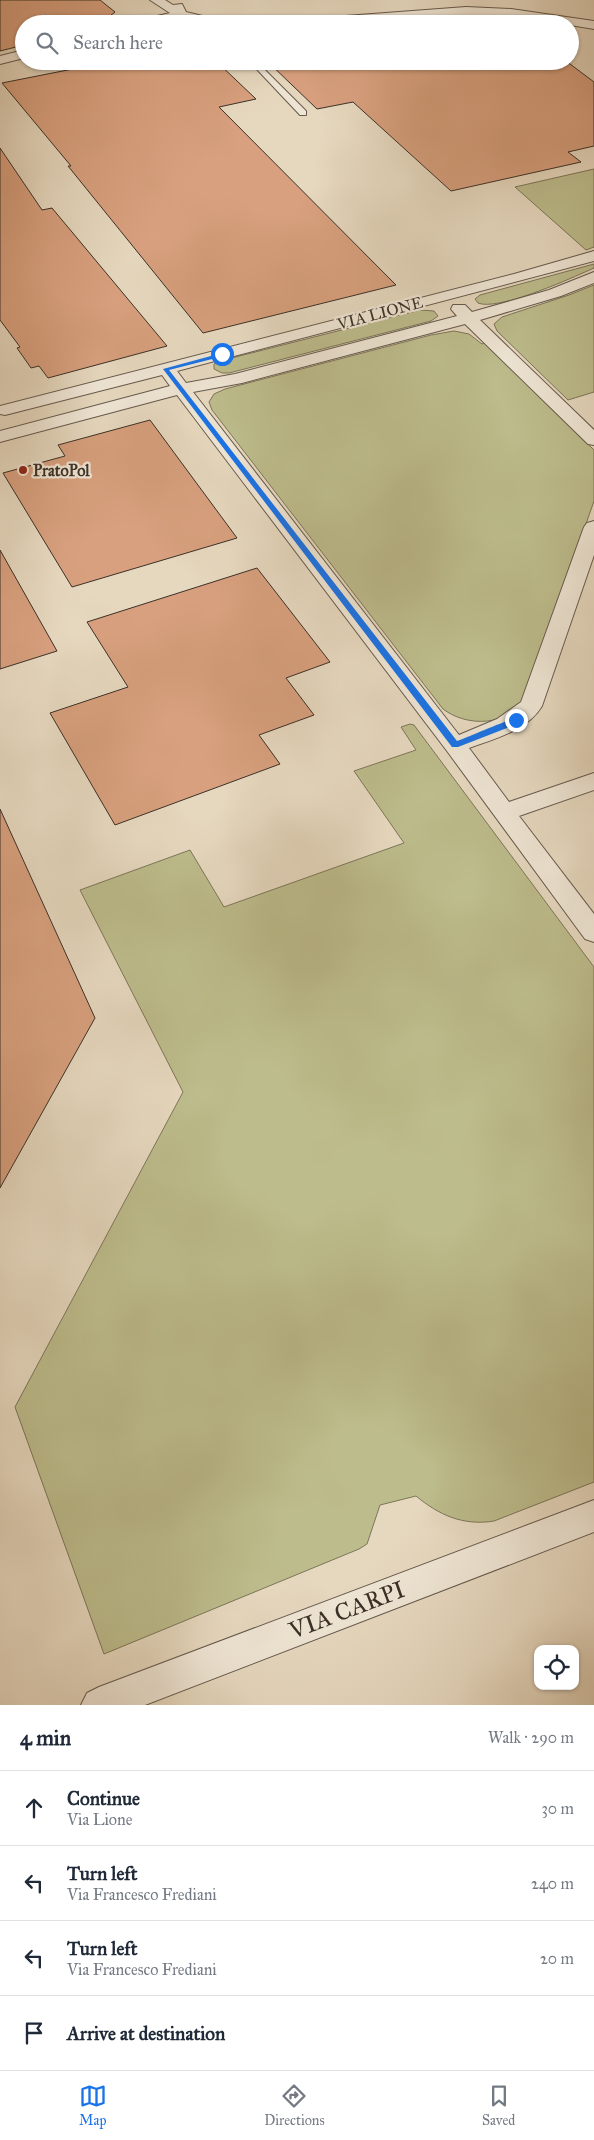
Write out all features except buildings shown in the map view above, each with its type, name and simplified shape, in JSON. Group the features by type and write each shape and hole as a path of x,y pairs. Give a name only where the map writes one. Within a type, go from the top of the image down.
{"street":[{"path":"156,0 185,15"},
{"path":"176,0 181,14"},
{"path":"412,15 466,11 525,15"},
{"path":"177,15 181,14"},
{"path":"579,23 594,25"},
{"path":"0,60 15,56"},
{"name":"VIA LIONE","path":"2,406 166,369 520,278 594,256"},
{"name":"VIA LIONE","path":"0,437 181,389 236,379 469,318 555,293 594,276"},
{"path":"446,296 594,440"},
{"path":"166,369 455,745 594,932"},
{"path":"2,406 18,432"},
{"path":"455,745 504,726 524,714 531,706 594,527"},
{"path":"504,813 594,781"},
{"name":"VIA CARPI","path":"99,1705 594,1516"}],"lane":[{"path":"261,70 303,113"}],"shaded area":[{"path":"594,169 594,247 586,250 515,187"},
{"path":"594,264 594,268 515,299 487,304 478,303 475,299 480,295"},
{"path":"594,285 594,392 568,400 497,331 494,324 502,317"},
{"path":"420,310 434,311 438,316 431,321 229,373 222,373 214,369 214,364 220,361"},
{"path":"454,331 469,334 482,344 484,343 594,450 594,501 528,689 520,704 511,713 502,718 481,721 461,718 443,709 212,410 209,402 214,394 225,389 431,335"},
{"path":"410,724 414,725 594,967 594,1482 494,1521 472,1522 452,1518 434,1509 416,1496 380,1505 367,1544 359,1549 104,1654 15,1407 183,1092 80,890 190,850 224,907 404,843 354,771 416,750 401,727"}],"place":[{"name":"PratoPol","path":"23,470"}],"route":[{"path":"222,354 166,369 455,745 516,720"}]}
